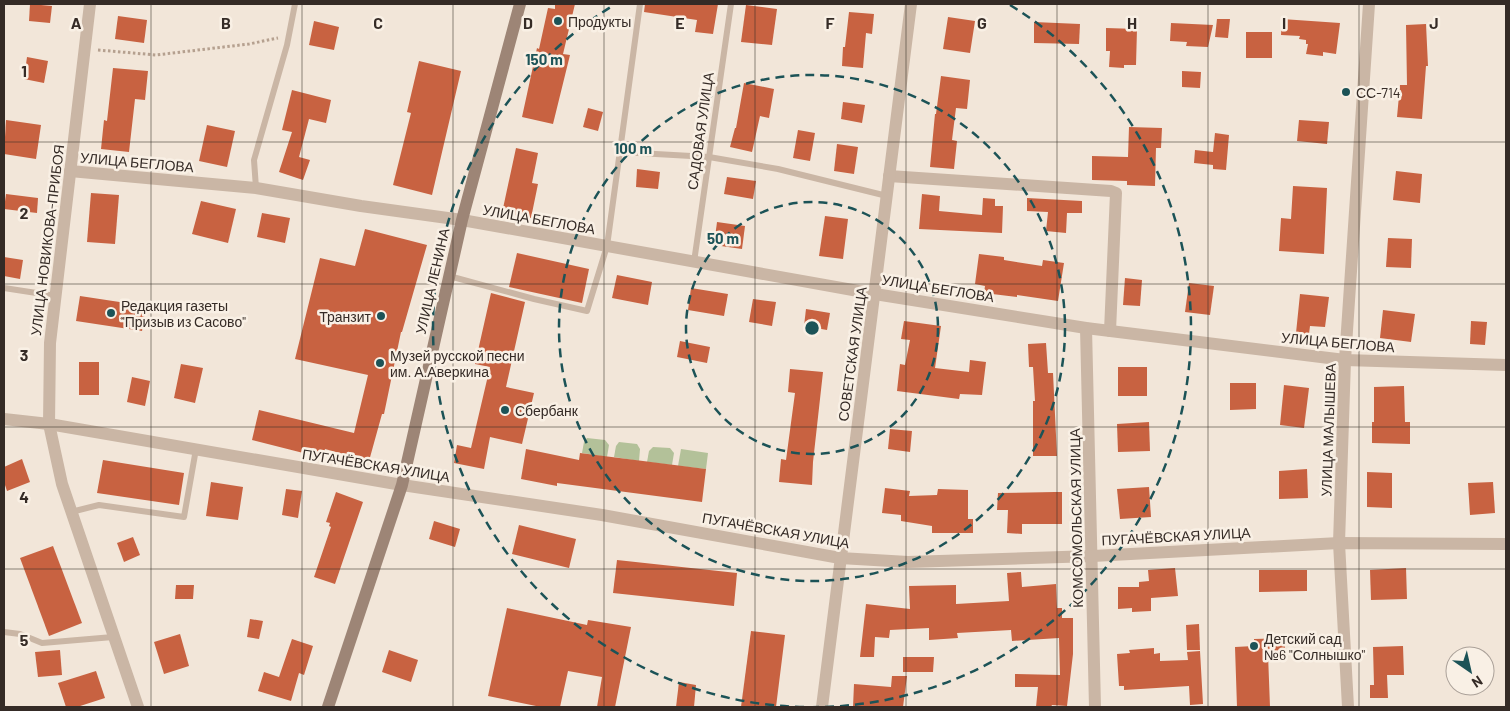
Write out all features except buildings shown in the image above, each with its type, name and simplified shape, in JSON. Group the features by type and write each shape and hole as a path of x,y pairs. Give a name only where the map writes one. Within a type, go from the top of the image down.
{"main road":[{"name":"УЛИЦА ЛЕНИНА","path":"328,707 402,485 462,220 520,4"}],"street":[{"name":"УЛИЦА НОВИКОВА-ПРИБОЯ","path":"90,4 50,343 49,424 62,484 138,707"},
{"name":"СОВЕТСКАЯ УЛИЦА","path":"822,707 911,4"},
{"name":"УЛИЦА МАЛЫШЕВА","path":"1348,707 1339,542 1345,360 1369,4"},
{"name":"УЛИЦА БЕГЛОВА","path":"70,171 256,188 361,206 462,220 875,294 1086,328 1345,360 1506,365"},
{"path":"890,176 1111,191 1116,194 1110,331"},
{"name":"КОМСОМОЛЬСКАЯ УЛИЦА","path":"1086,328 1095,707"},
{"name":"ПУГАЧЁВСКАЯ УЛИЦА","path":"4,419 49,424 402,485 602,515 840,558 908,562 1092,556 1339,542 1506,544"}],"lane":[{"path":"256,188 254,160 288,37 295,4"},
{"path":"449,276 534,299 587,310 607,246 640,4"},
{"name":"САДОВАЯ УЛИЦА","path":"694,262 731,4"},
{"path":"620,152 709,157 778,169 887,196"},
{"path":"4,288 56,296"},
{"path":"71,512 100,505 184,517 196,449"},
{"path":"4,632 20,634 42,643 113,637"}],"path":[{"path":"85,49 156,55 249,44 288,37"}],"green space":[{"path":"587,438 605,440 609,445 607,457 582,453 584,442"},
{"path":"619,442 637,444 640,449 639,461 614,457 616,446"},
{"path":"653,447 670,448 674,453 672,465 647,462 649,451"},
{"path":"681,449 708,453 706,469 678,466"}],"place":[{"name":"Продукты","path":"558,21"},
{"name":"СС-714","path":"1346,92"},
{"name":"Редакция газеты \"Призыв из Сасово\"","path":"111,313"},
{"name":"Транзит","path":"381,316"},
{"name":"Музей русской песни им. А.Аверкина","path":"380,363"},
{"name":"Сбербанк","path":"505,410"},
{"name":"Детский сад №6 \"Солнышко\"","path":"1254,646"}]}
